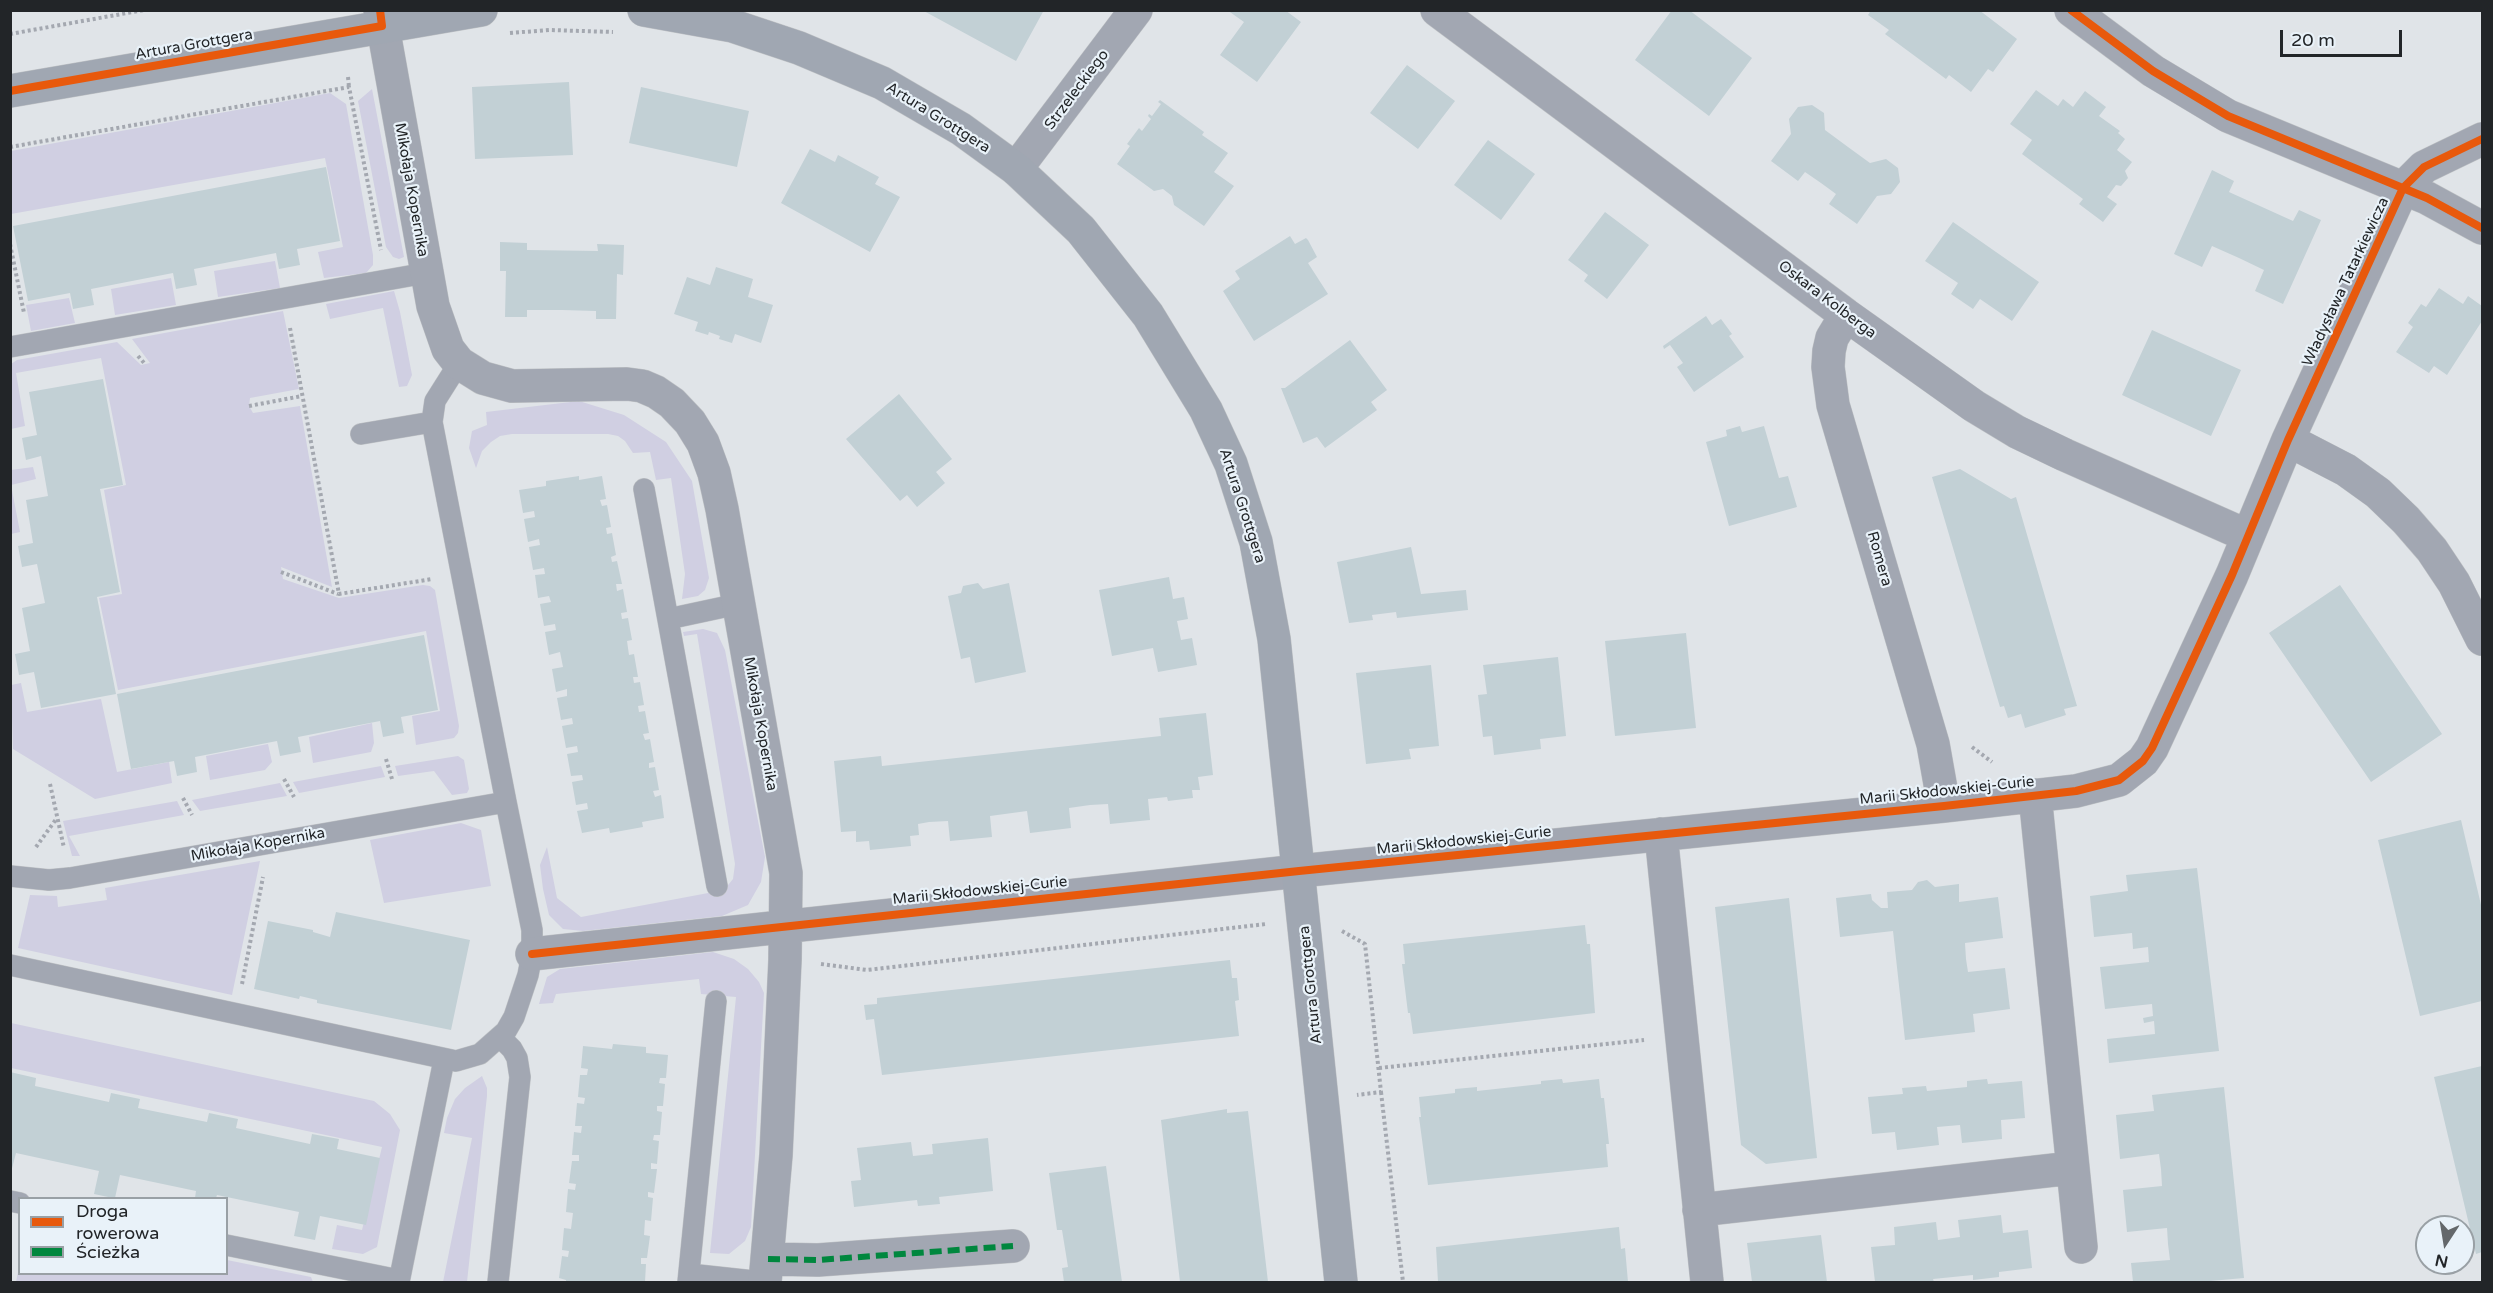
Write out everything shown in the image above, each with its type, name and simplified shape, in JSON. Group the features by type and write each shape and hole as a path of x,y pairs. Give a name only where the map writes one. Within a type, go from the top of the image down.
{"street":[{"name":"Artura Grottgera","path":"10,91 381,18 481,10"},
{"name":"Artura Grottgera","path":"644,10 733,26 854,69 935,112 1016,169 1081,230 1148,315 1190,381 1231,464 1256,542 1269,604 1282,701 1341,1282"},
{"name":"Strzeleckiego","path":"1016,169 1136,10"},
{"name":"Oskara Kolberga","path":"1437,10 1846,315 1974,406 2017,432 2248,536"},
{"name":"Władysława Tatarkiewicza","path":"2071,10 2161,77 2228,116 2403,188 2288,440 2248,536"},
{"name":"Mikołaja Kopernika","path":"381,18 426,273 440,331 448,349 459,363 495,383 512,386 627,384 642,386 656,392 672,403 690,422 703,443 714,472 786,873 785,960 776,1155 765,1275"},
{"path":"2482,139 2424,167 2403,188 2452,210 2482,228"},
{"name":"Romera","path":"1846,315 1832,338 1829,351 1828,367 1833,405 1933,744 1944,806"},
{"path":"2288,440 2346,470 2378,493 2406,520 2432,550 2454,583 2482,639"},
{"name":"Marii Skłodowskiej-Curie","path":"532,954 1299,871 1944,806 2076,791 2107,785 2126,777 2143,761 2152,748 2248,536"},
{"name":"Marii Skłodowskiej-Curie","path":"2035,795 2081,1247"},
{"path":"1661,834 1707,1282"},
{"path":"1699,1210 2072,1168"},
{"path":"765,1275 818,1260 1013,1246"}],"lane":[{"path":"20,345 426,273"},
{"path":"10,965 444,1060 469,1059 480,1054 500,1037 514,1017 522,998 532,954 532,930 432,422 435,401 459,363"},
{"path":"361,434 432,422"},
{"path":"644,489 717,886"},
{"path":"668,619 738,604"},
{"name":"Mikołaja Kopernika","path":"10,876 49,880 70,878 506,802"},
{"path":"716,1001 689,1278 765,1275"},
{"path":"498,1282 520,1077 517,1058 500,1037"},
{"path":"228,1245 399,1281 444,1060"}],"path":[{"path":"10,34 144,10"},
{"path":"348,77 384,266 394,278"},
{"path":"10,147 349,87"},
{"path":"10,244 20,345"},
{"path":"284,298 339,594"},
{"path":"249,406 302,396"},
{"path":"281,572 339,594 438,578"},
{"path":"1969,738 1972,748 2001,768"},
{"path":"386,759 392,779"},
{"path":"284,779 294,797"},
{"path":"50,784 70,878"},
{"path":"183,798 192,815"},
{"path":"33,851 57,818"},
{"path":"236,1014 270,843"},
{"path":"785,960 867,970 1270,923"},
{"path":"1340,923 1341,930 1365,944 1402,1282"},
{"path":"1379,1068 1652,1039"},
{"path":"1353,1096 1381,1092"}],"shaded area":[{"path":"372,89 404,257 399,259 393,257 386,247 358,101"},
{"path":"330,93 346,104 373,255 373,265 366,273 324,278 318,252 343,247 325,158 11,214 11,151"},
{"path":"275,261 280,288 218,297 214,271"},
{"path":"171,278 176,305 115,315 111,289"},
{"path":"394,291 412,375 407,386 399,387 383,308 330,319 326,304"},
{"path":"69,298 75,323 31,331 26,305"},
{"path":"283,311 299,389 250,398 249,406 253,413 300,406 332,587 281,567 283,579 339,598 423,585 435,590 459,726 454,738 416,745 412,716 440,711 426,631 118,690 99,598 122,594 104,490 126,485 101,358 16,373 25,426 11,429 11,364 17,360 117,342 141,365 150,363 132,339"},
{"path":"579,401 624,415 666,442 692,481 709,578 705,590 698,596 682,599 685,574 671,478 656,480 650,452 633,453 625,441 618,436 608,434 512,434 500,436 491,442 482,451 476,468 469,448 472,431 487,425 486,412"},
{"path":"33,467 36,479 11,485 11,470"},
{"path":"11,485 20,532 11,534"},
{"path":"703,629 717,633 725,650 765,857 761,882 748,905 722,916 583,931 563,929 549,915 543,889 540,865 547,847 557,898 581,917 724,890 733,879 735,864 697,634 684,636 683,632"},
{"path":"21,683 27,712 101,699 117,772 169,762 172,783 95,799 13,749 11,685"},
{"path":"372,723 374,743 371,752 313,763 309,737"},
{"path":"268,744 272,762 265,770 210,780 206,756"},
{"path":"458,756 464,760 469,789 467,793 452,795 434,771 398,776 395,766"},
{"path":"381,766 385,777 299,793 293,782"},
{"path":"280,783 287,796 200,811 192,800"},
{"path":"177,801 184,815 69,836 80,856 72,856 63,821"},
{"path":"461,823 481,830 491,886 384,903 370,840"},
{"path":"260,861 232,995 18,948 30,895 57,896 58,907 107,900 105,888"},
{"path":"713,952 734,959 748,969 759,982 764,993 751,1227 745,1241 729,1254 710,1253 736,997 701,994 699,979 556,994 553,1003 539,1004 547,977 560,969"},
{"path":"11,1023 374,1101 390,1114 400,1130 377,1247 363,1254 332,1249 337,1225 362,1230 382,1147 11,1068"},
{"path":"482,1076 487,1088 487,1096 467,1282 443,1282 472,1138 444,1133 455,1099 465,1088"},
{"path":"228,1260 311,1277 313,1282 16,1282 18,1272 18,1275 228,1275"}],"building":[{"path":"922,10 1044,10 1016,61"},
{"path":"1227,10 1285,10 1301,22 1257,82 1220,55 1244,22"},
{"path":"1672,10 1689,10 1752,58 1709,116 1635,60"},
{"path":"1871,10 1979,10 2017,39 1993,72 1988,69 1971,92 1949,75 1946,79 1885,34 1889,30 1868,15"},
{"path":"1407,65 1455,101 1418,149 1370,113"},
{"path":"569,82 573,155 475,159 472,87"},
{"path":"641,87 749,111 737,167 629,143"},
{"path":"2036,90 2058,106 2063,99 2073,107 2085,91 2106,107 2099,116 2120,131 2118,133 2125,139 2117,150 2132,162 2125,171 2128,178 2121,186 2116,185 2107,197 2117,204 2103,222 2079,204 2083,199 2022,154 2032,140 2010,124"},
{"path":"1160,100 1204,132 1202,135 1228,153 1214,172 1234,186 1204,226 1174,205 1172,196 1163,189 1154,191 1117,164 1130,146 1127,144 1139,128 1142,131 1151,119 1148,116 1149,114 1152,116 1161,104 1158,102"},
{"path":"1812,105 1824,113 1825,130 1848,147 1870,163 1886,159 1898,168 1900,182 1891,194 1877,196 1857,224 1829,204 1836,194 1821,183 1805,172 1798,181 1771,161 1791,134 1789,119 1798,107"},
{"path":"1488,140 1535,174 1501,220 1454,185"},
{"path":"810,149 835,162 838,155 879,177 875,184 900,197 870,252 781,203"},
{"path":"326,167 340,241 297,249 300,265 279,269 276,253 194,269 197,285 176,289 173,273 91,289 94,305 73,309 70,293 28,301 13,226"},
{"path":"2212,170 2234,181 2229,192 2293,221 2299,210 2321,220 2283,304 2255,291 2264,270 2239,258 2212,246 2202,267 2174,254"},
{"path":"1605,212 1649,245 1607,299 1584,281 1588,275 1568,260"},
{"path":"1953,222 2039,282 2012,321 1980,299 1973,309 1951,294 1958,283 1925,261"},
{"path":"1290,236 1295,244 1306,238 1308,240 1317,257 1308,263 1328,294 1254,341 1223,291 1240,279 1235,271"},
{"path":"500,242 527,243 527,250 598,251 597,244 624,245 623,275 617,274 616,319 596,319 596,311 562,310 527,310 527,317 505,317 506,271 500,271"},
{"path":"716,267 753,279 748,297 773,305 761,343 735,334 732,343 719,339 720,336 709,332 708,335 695,331 698,322 674,314 687,277 710,285"},
{"path":"2439,288 2463,304 2468,296 2482,306 2482,321 2447,375 2434,366 2429,373 2396,352 2413,327 2408,323 2421,304 2426,307"},
{"path":"1706,316 1712,325 1721,319 1732,334 1729,336 1744,357 1694,392 1677,367 1683,363 1670,345 1664,349 1663,346"},
{"path":"2152,330 2241,370 2211,436 2122,395"},
{"path":"1350,340 1387,390 1371,402 1377,410 1325,448 1317,437 1303,443 1281,388 1285,388"},
{"path":"103,379 123,485 100,489 120,592 97,597 116,694 41,708 34,672 19,675 15,654 30,651 22,608 45,603 37,564 22,567 18,546 33,543 26,500 48,496 41,456 26,460 22,438 37,435 29,392"},
{"path":"899,394 952,459 936,472 945,483 917,507 907,495 900,501 846,439"},
{"path":"1740,426 1742,432 1764,426 1779,478 1788,476 1797,507 1729,526 1706,442 1727,436 1726,430"},
{"path":"1960,469 2011,499 2016,497 2077,706 2064,709 2066,715 2025,728 2021,714 2008,718 2004,706 2000,707 1932,477"},
{"path":"579,476 579,480 602,476 606,499 600,500 602,506 607,505 611,527 606,528 607,534 612,533 616,555 611,557 612,562 617,561 622,584 616,584 617,591 623,589 627,612 621,613 622,619 628,618 632,640 627,641 629,655 634,654 638,677 633,677 634,683 640,682 644,705 638,706 639,712 645,711 649,733 643,734 645,740 650,739 654,762 649,763 649,768 655,767 659,790 653,791 655,797 661,795 664,818 642,822 643,827 610,833 609,828 582,833 577,811 588,809 587,803 576,805 572,782 583,780 582,775 571,776 567,754 578,752 577,746 566,748 562,726 573,724 572,718 561,720 557,698 567,696 567,689 556,692 552,669 563,667 560,652 549,655 545,632 556,630 555,624 544,626 540,604 551,602 549,596 538,598 535,575 545,574 544,568 533,570 529,547 540,545 539,539 528,542 524,519 535,517 534,511 523,513 519,490 546,486 546,481"},
{"path":"1411,547 1421,594 1466,590 1468,610 1397,618 1396,612 1372,615 1373,620 1349,623 1337,562"},
{"path":"1169,577 1173,599 1184,597 1188,619 1177,621 1181,640 1192,638 1197,665 1158,672 1153,648 1112,656 1099,590"},
{"path":"978,583 983,589 1009,583 1026,672 975,683 970,657 961,659 948,596 961,593 963,586"},
{"path":"2340,585 2442,734 2371,782 2269,633"},
{"path":"1686,633 1696,728 1615,736 1605,641"},
{"path":"424,635 438,710 401,717 404,733 383,737 380,721 298,737 301,752 280,756 277,741 195,757 197,772 177,776 174,761 131,769 117,694"},
{"path":"1558,657 1566,736 1540,739 1541,749 1494,755 1492,736 1483,737 1478,695 1487,694 1483,665"},
{"path":"1431,665 1439,746 1409,749 1411,759 1366,764 1356,673"},
{"path":"1206,713 1213,775 1198,777 1200,790 1192,790 1193,798 1168,801 1167,797 1148,799 1150,820 1110,824 1108,804 1090,805 1069,808 1071,828 1030,833 1027,811 990,816 992,837 950,841 948,821 929,822 918,824 919,835 910,836 911,846 870,850 869,841 856,842 856,831 841,832 834,761 881,756 882,766 1161,736 1159,718"},
{"path":"2461,820 2482,909 2482,1001 2420,1016 2378,840"},
{"path":"2197,868 2219,1051 2109,1063 2107,1039 2155,1034 2154,1021 2144,1023 2143,1018 2153,1016 2152,1004 2105,1009 2100,967 2149,962 2148,947 2133,949 2132,933 2094,937 2090,896 2128,891 2126,875"},
{"path":"1927,880 1935,887 1959,884 1959,902 1998,897 2003,938 1965,943 1966,959 1968,972 2005,968 2010,1009 1973,1014 1975,1032 1905,1040 1893,931 1840,937 1836,898 1871,894 1872,900 1881,908 1888,908 1887,892 1912,890 1918,882"},
{"path":"1789,898 1817,1158 1766,1164 1741,1145 1715,907"},
{"path":"336,912 470,940 451,1030 317,1003 317,1000 300,996 299,999 254,989 268,921 313,930 313,932 330,937"},
{"path":"1585,925 1587,944 1590,944 1595,1013 1413,1034 1402,964 1405,964 1403,944"},
{"path":"1230,960 1232,978 1237,978 1239,1000 1235,1001 1239,1036 882,1075 874,1019 866,1020 864,1005 877,1004 877,998"},
{"path":"613,1044 646,1047 646,1053 668,1055 666,1078 660,1078 659,1083 665,1084 663,1106 657,1106 657,1111 662,1112 660,1135 654,1135 653,1140 659,1141 657,1164 651,1163 651,1169 657,1169 654,1193 648,1192 648,1197 653,1198 651,1221 645,1220 644,1235 650,1236 647,1258 641,1258 641,1264 646,1264 645,1282 566,1282 559,1278 562,1256 568,1257 569,1251 562,1250 564,1228 571,1229 573,1213 566,1212 568,1189 575,1190 576,1184 569,1183 572,1161 579,1161 579,1155 572,1155 574,1132 581,1133 582,1126 575,1126 577,1103 584,1104 585,1098 578,1097 580,1075 587,1075 588,1069 581,1068 583,1046 612,1049"},
{"path":"2482,1066 2482,1252 2476,1254 2475,1215 2467,1215 2434,1077"},
{"path":"10,1072 36,1078 35,1086 109,1102 111,1093 140,1099 138,1108 207,1122 209,1113 238,1119 236,1128 310,1144 312,1134 339,1139 337,1149 380,1158 366,1225 320,1216 315,1240 294,1236 299,1212 228,1197 217,1195 216,1197 195,1197 196,1191 120,1175 115,1197 108,1197 94,1194 99,1171 16,1153 10,1176"},
{"path":"1562,1079 1563,1083 1599,1079 1601,1098 1604,1098 1609,1144 1606,1144 1608,1167 1428,1185 1419,1117 1421,1117 1419,1097 1455,1093 1455,1089 1477,1087 1477,1091 1541,1084 1541,1081"},
{"path":"1987,1079 1988,1084 2022,1081 2025,1118 2001,1120 2002,1139 1962,1143 1960,1125 1937,1127 1939,1145 1897,1150 1895,1132 1872,1134 1868,1097 1903,1094 1902,1088 1926,1086 1927,1091 1967,1087 1967,1081"},
{"path":"2224,1087 2244,1278 2199,1282 2133,1282 2131,1263 2170,1260 2167,1228 2127,1232 2123,1190 2162,1186 2161,1169 2159,1154 2120,1159 2116,1115 2154,1111 2152,1095"},
{"path":"1227,1109 1227,1113 1248,1111 1268,1282 1180,1282 1161,1120"},
{"path":"988,1138 993,1191 939,1197 940,1204 918,1206 917,1200 854,1207 851,1181 861,1180 857,1148 911,1142 913,1156 933,1154 932,1144"},
{"path":"1106,1166 1122,1282 1064,1282 1062,1268 1068,1267 1062,1230 1057,1230 1049,1173"},
{"path":"2001,1215 2003,1233 2028,1230 2032,1268 1999,1272 1999,1277 1973,1280 1973,1275 1933,1279 1934,1282 1875,1282 1871,1247 1895,1245 1894,1227 1936,1222 1938,1240 1960,1237 1958,1220"},
{"path":"1619,1227 1621,1249 1625,1248 1628,1282 1438,1282 1436,1247"},
{"path":"1821,1235 1827,1282 1752,1282 1747,1243"}],"marked path":[{"path":"768,1259 818,1260 1013,1246"}],"cycle path":[{"path":"10,91 382,26 380,10"},
{"path":"2071,10 2153,71 2228,116 2427,198 2482,228"},
{"path":"532,954 1299,871 1944,806 2076,791 2119,780 2143,761 2152,748 2232,575 2288,440 2403,188 2424,167 2482,139"}]}
